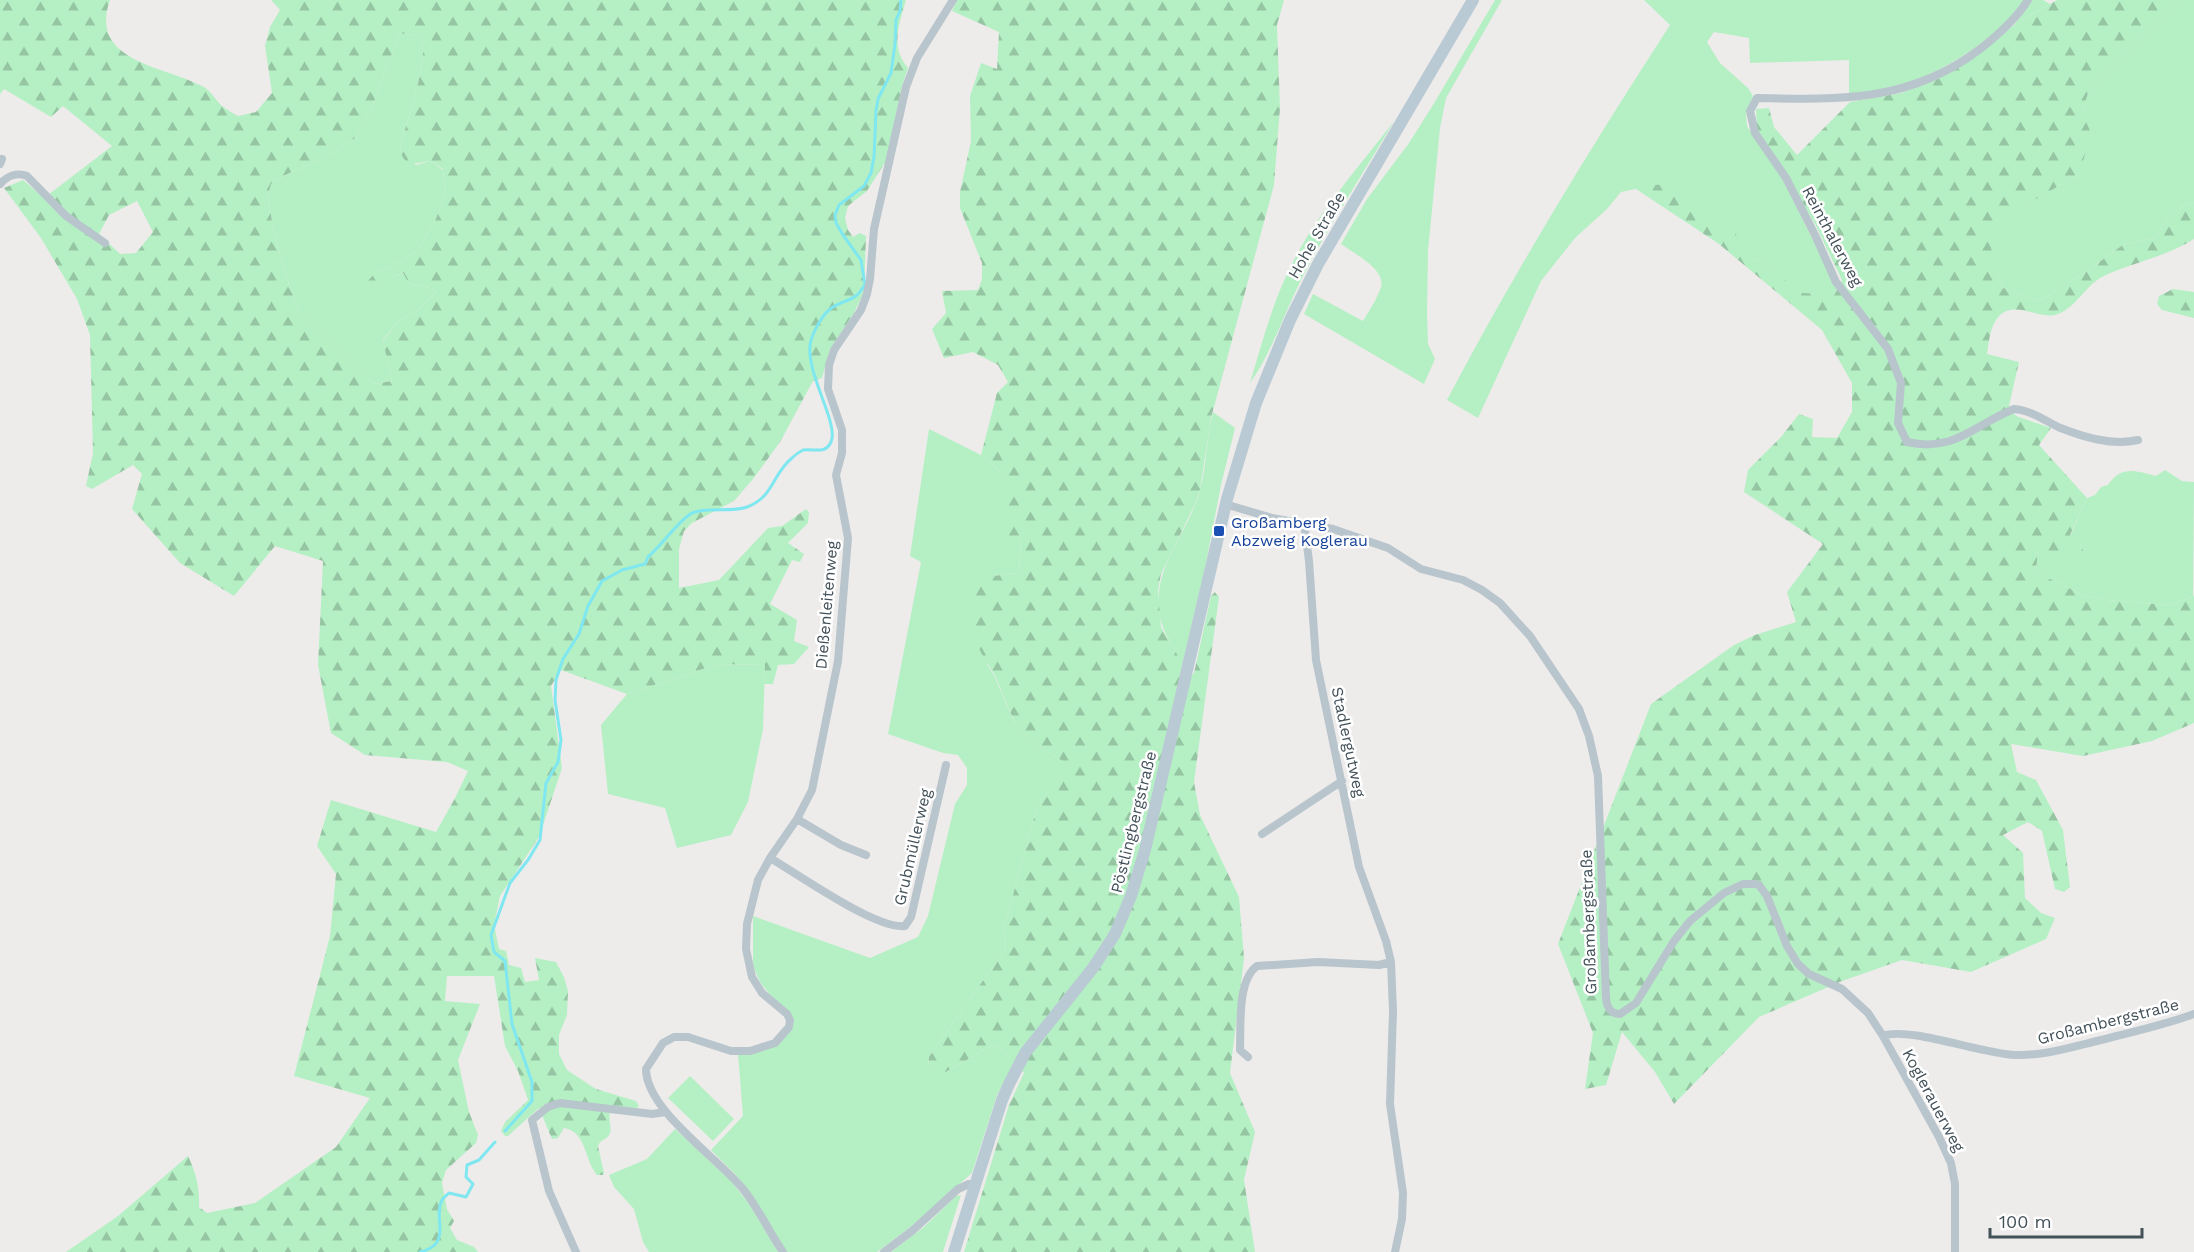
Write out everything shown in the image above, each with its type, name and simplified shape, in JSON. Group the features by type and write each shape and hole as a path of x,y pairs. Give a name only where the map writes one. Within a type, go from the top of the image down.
{"main road":[{"name":"Hohe Straße","path":"1225,504 1256,403 1302,294 1473,0"},
{"name":"Pöstlingbergstraße","path":"954,1252 1002,1100 1016,1069 1038,1035 1105,951 1131,896 1145,850 1225,504"}],"street":[{"name":"Dießenleitenweg","path":"783,1252 744,1190 724,1168 675,1124 666,1112 649,1084 646,1069 667,1040 682,1036 731,1051 750,1051 772,1045 789,1027 790,1020 787,1014 757,987 750,972 746,936 758,880 809,797 815,778 841,645 848,538 836,475 842,453 842,434 828,389 829,365 834,350 861,310 867,294 874,229 911,70 954,0"},
{"name":"Reinthalerweg","path":"2028,0 1996,37 1939,76 1919,84 1872,95 1757,98 1750,111 1752,124 1759,140 1786,178 1836,282 1888,349 1901,383 1898,423 1907,442 1933,444 1963,438 2014,409 2101,440 2123,443 2138,440"},
{"path":"0,184 13,175 27,176 66,216 105,243"},
{"name":"Großambergstraße","path":"1225,504 1272,518 1333,528 1373,542 1394,551 1420,568 1463,580 1482,590 1500,603 1520,623 1568,690 1584,722 1598,776 1606,998 1611,1012 1620,1014 1636,1003 1678,935 1708,905 1734,888 1743,884 1755,884 1767,896 1787,946 1798,964 1809,974 1833,984 1850,996 1868,1014 1883,1036 1900,1033 1995,1053 2027,1056 2054,1052 2194,1014"},
{"name":"Stadlergutweg","path":"1304,523 1309,561 1314,646 1359,867 1386,941 1391,962 1393,1011 1390,1104 1403,1193 1402,1219 1395,1252"},
{"name":"Grubmüllerweg","path":"770,858 859,911 892,925 905,926 911,917 946,765"},
{"path":"1262,834 1342,781"},
{"path":"797,819 841,845 866,855"},
{"path":"1248,1057 1240,1050 1242,1010 1248,976 1257,966 1318,962 1379,965 1391,962"},
{"name":"Koglerauerweg","path":"1883,1036 1951,1162 1955,1184 1955,1252"},
{"path":"576,1252 549,1191 532,1120 548,1107 560,1103 652,1114 666,1112"},
{"path":"884,1252 912,1231 958,1189 969,1184 975,1185"}],"green space":[{"path":"0,0 110,0 106,21 110,37 120,49 134,59 205,88 222,106 238,116 256,112 272,93 265,46 270,27 280,10 271,0 906,0 899,27 898,44 902,60 908,68 886,161 867,191 848,206 845,218 848,230 853,237 860,233 866,236 864,292 854,313 830,349 822,378 813,381 780,442 734,501 692,523 684,531 679,549 679,588 719,580 768,528 782,526 806,509 809,512 808,523 788,543 804,554 800,562 792,560 770,604 797,620 794,641 809,647 794,664 778,665 773,684 764,684 765,665 718,664 627,694 561,670 551,686 562,768 539,837 500,896 494,925 499,949 506,951 509,965 521,968 525,982 539,980 535,958 556,962 564,977 568,991 567,1015 559,1035 559,1054 567,1070 596,1089 636,1101 639,1106 635,1109 610,1111 609,1136 598,1146 603,1175 597,1175 593,1169 577,1135 564,1128 558,1138 552,1139 539,1108 508,1136 501,1131 505,1122 528,1100 518,1071 505,1046 494,976 447,976 445,1001 480,1004 458,1060 469,1112 478,1135 476,1143 446,1170 442,1183 447,1209 454,1221 450,1228 457,1240 474,1247 478,1252 66,1252 118,1216 188,1156 197,1181 199,1207 207,1213 255,1203 336,1147 370,1098 294,1076 330,936 336,874 317,846 331,800 436,832 468,771 447,762 365,755 331,733 318,665 323,561 275,546 234,596 180,563 132,509 142,474 133,465 92,489 86,486 93,453 90,335 77,299 41,238 4,188 23,180 44,198 112,146 63,106 51,117 4,89 0,94","holes":["406,33 420,37 423,46 420,75 400,151 408,163 431,161 443,169 445,195 435,221 418,250 398,263 375,273 367,282 374,287 388,278 403,273 410,285 424,286 437,291 420,308 399,321 383,341 392,381 374,384 300,313 287,279 273,228 268,196 271,184 327,156 355,138 371,110 399,35","137,201 153,232 136,253 120,254 99,234 109,215"]},
{"path":"957,0 1284,0 1277,25 1280,108 1274,185 1211,418 1200,490 1161,574 1158,590 1161,627 1178,656 1184,677 1189,678 1194,673 1211,596 1215,592 1219,597 1194,782 1200,815 1239,897 1244,958 1230,1073 1255,1132 1244,1180 1255,1252 964,1252 1009,1105 1024,1073 999,1047 993,1045 942,1074 933,1073 928,1067 929,1057 1006,948 1004,928 1037,807 1069,765 1031,741 1016,724 995,676 982,655 970,618 970,595 981,580 1019,573 1021,537 1012,540 1003,525 1003,474 981,455 997,393 1008,382 998,365 973,352 944,358 932,329 946,313 942,291 978,290 982,279 982,263 960,208 960,192 971,141 970,96 981,63 997,69 999,32 952,11"},
{"path":"1495,0 1502,0 1446,98 1440,128 1428,251 1428,344 1435,359 1424,384 1304,314 1313,294 1363,321 1368,313 1381,287 1379,274 1367,262 1341,244 1367,199 1409,143 1433,105"},
{"path":"1644,0 2025,0 2013,15 1985,41 1952,62 1900,86 1849,94 1849,60 1750,63 1749,38 1714,32 1707,42 1720,63 1748,88 1753,96 1746,112 1747,126 1783,180 1837,288 1834,296 1802,294 1761,262 1738,252 1639,184 1636,189 1621,192 1607,209 1575,238 1541,281 1478,418 1447,400 1554,210 1670,25"},
{"path":"2033,0 2043,0 2050,4 2013,26"},
{"path":"2057,0 2181,0 2140,38 2088,93 2082,113 2092,135 2078,175 1985,228 2003,288 2040,301 2124,244 2155,238 2175,212 2194,202 2194,239 2172,250 2104,276 2092,284 2065,311 2058,314 2044,315 2021,310 2007,311 2000,315 1994,323 1987,354 2019,362 2009,406 2016,416 2051,428 2039,445 2087,498 2070,535 2085,552 2082,558 2038,551 2036,572 2085,596 2107,600 2168,605 2194,595 2194,723 2152,741 2083,756 2011,744 2017,772 2036,780 2063,830 2070,887 2064,892 2055,889 2042,831 2028,822 2003,835 2023,853 2025,898 2041,913 2055,918 2046,939 1971,972 1902,960 1842,981 1759,1017 1674,1104 1655,1072 1622,1032 1606,1085 1585,1089 1593,1033 1558,944 1651,704 1734,645 1755,635 1796,622 1787,592 1823,544 1744,492 1748,470 1781,437 1799,414 1813,419 1812,437 1837,438 1852,412 1852,383 1822,330 1719,244 1636,189 1638,184 1662,185 1736,233 1739,252 1761,262 1802,293 1834,295 1842,280 1815,224 1757,132 1756,109 1769,108 1774,127 1797,155 1850,102 1901,93 1940,78 1960,66 2013,26"},
{"path":"2181,0 2194,0 2194,202 2175,212 2155,238 2124,244 2040,301 2003,288 1984,228 2078,175 2082,113 2088,93 2140,38"},
{"path":"406,33 420,37 423,46 420,75 400,151 416,165 431,161 443,170 445,195 435,221 418,250 398,263 375,273 374,287 387,278 404,273 410,285 424,286 437,291 420,308 399,321 383,340 392,381 374,384 300,313 287,279 273,228 268,196 271,184 283,176 327,156 355,138 371,110 399,35"},
{"path":"1394,121 1312,260 1271,346 1250,383 1274,306 1303,243 1327,207"},
{"path":"2173,289 2194,292 2194,318 2162,310 2157,304 2159,296"},
{"path":"1213,412 1235,428 1181,670 1160,619 1159,593 1167,563 1200,490"},
{"path":"929,429 981,455 1003,474 1003,525 1021,536 1019,573 994,576 987,664 1020,729 1036,745 1070,765 1037,807 1004,928 1006,948 929,1057 928,1067 942,1074 993,1045 999,1047 1014,1062 997,1095 972,1173 909,1228 877,1252 787,1252 737,1176 711,1150 743,1116 738,1054 778,1045 788,1018 760,982 753,966 753,916 870,958 918,937 928,916 955,804 967,785 967,768 958,755 943,753 888,734 921,562 910,556"},
{"path":"2165,470 2182,481 2194,482 2193,597 2168,605 2107,600 2085,596 2036,572 2038,551 2085,552 2070,536 2087,498 2095,495 2101,487 2108,485 2118,474 2135,471 2156,476"},
{"path":"718,664 765,665 763,729 748,802 731,835 677,848 665,808 608,794 601,725 627,694"},
{"path":"690,1076 734,1119 713,1141 668,1098"},
{"path":"675,1129 731,1181 749,1204 778,1252 649,1252 643,1242 634,1209 614,1187 609,1175 647,1159"},
{"path":"961,1195 943,1252 891,1252 924,1227 956,1196"}],"waterway":[{"path":"505,1131 532,1101 532,1082 512,1024 505,961 494,952 491,935 510,883 540,840 546,783 558,762 561,740 555,700 556,680 563,659 579,634 588,606 602,581 622,570 645,564 648,557 679,524 694,512 740,509 756,503 768,491 785,464 796,455 803,450 822,450 829,446 832,433 830,421 815,378 810,349 813,334 826,313 832,307 854,297 865,285 861,260 836,223 835,215 839,205 864,186 871,173 878,99 891,73 896,20 901,0"},
{"path":"420,1252 430,1248 439,1237 442,1200 449,1193 466,1197 473,1184 466,1177 467,1165 479,1160 495,1142"}],"place":[{"name":"Großamberg Abzweig Koglerau","path":"1219,531"}]}
